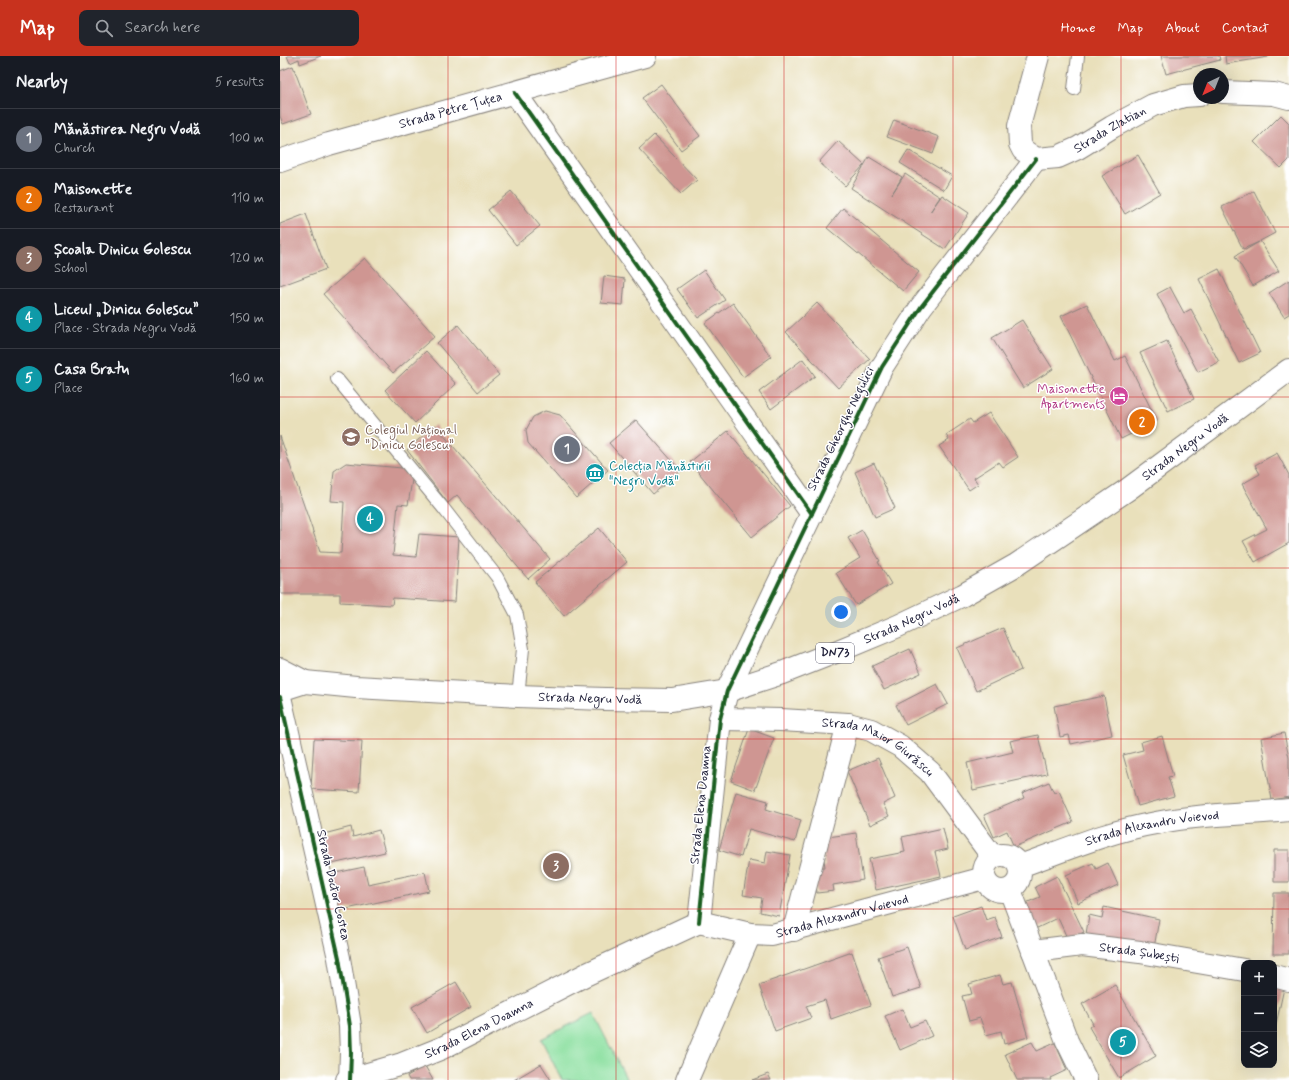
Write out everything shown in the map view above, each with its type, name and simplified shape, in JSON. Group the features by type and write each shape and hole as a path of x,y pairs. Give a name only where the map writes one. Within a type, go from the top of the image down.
{"street":[{"name":"Strada Petre Țuțea","path":"280,160 329,144 645,56"},
{"path":"1030,154 1020,144 1019,126 1038,56"},
{"path":"1229,92 1274,94 1289,98"},
{"path":"516,93 812,514"},
{"name":"Strada Zlatian","path":"1030,154 1058,156 1078,148 1112,127 1153,105 1193,95"},
{"name":"Strada Gheorghe Negulici","path":"727,691 882,367 921,307 1030,154"},
{"name":"Strada Negru Vodă","path":"280,669 305,682 356,687 518,696 672,700 727,691 782,673 838,651 898,626 970,592 1016,565 1127,490 1289,370"},
{"name":"Strada Negru Vodă","path":"280,690 305,682"},
{"name":"Strada Elena Doamna","path":"349,1080 402,1064 442,1048 585,975 699,922 720,720 727,691"},
{"name":"Strada Doctor Costea","path":"280,697 339,958 350,1026 351,1053 349,1080"},
{"name":"Strada Maior Giurăscu","path":"720,720 781,720 848,724 871,730 900,746 930,772 992,856"},
{"path":"794,930 848,724"},
{"name":"Strada Alexandru Voievod","path":"1020,866 1100,837 1155,823 1200,816 1289,810"},
{"path":"1003,854 1014,857 1020,866 1020,880 1010,890 999,891 990,887 984,878 984,866 992,856 1003,854"},
{"name":"Strada Alexandru Voievod","path":"699,922 750,934 772,935 984,878"},
{"path":"1010,890 1067,1041 1086,1080"},
{"path":"686,1080 750,934"},
{"name":"Strada Șubești","path":"1033,951 1082,945 1140,952 1241,969"},
{"path":"1277,977 1289,980"}],"lane":[{"path":"1074,89 1078,56"},
{"path":"337,379 444,509 497,577 517,615 523,649 518,696"}],"green space":[{"path":"593,1013 627,1080 562,1080 541,1039"}],"building":[{"path":"287,56 321,56 300,64 299,59 290,63"},
{"path":"1161,56 1219,56 1220,60 1166,74"},
{"path":"1225,56 1268,56 1268,57 1226,64"},
{"path":"293,66 311,114 283,124 280,116 280,71"},
{"path":"661,84 700,136 681,150 642,98"},
{"path":"1281,115 1289,123 1289,160 1281,168 1254,142"},
{"path":"894,120 939,137 933,154 887,137"},
{"path":"654,135 697,180 681,194 639,149"},
{"path":"838,141 864,165 845,186 819,162"},
{"path":"908,150 952,176 944,190 900,163"},
{"path":"1138,155 1160,193 1125,214 1102,176"},
{"path":"869,157 902,177 892,194 905,174 940,197 930,212 942,195 969,213 945,249 851,188"},
{"path":"511,191 540,226 516,245 488,210"},
{"path":"1254,191 1275,233 1260,241 1279,271 1253,286 1235,256 1259,242 1243,249 1222,207"},
{"path":"843,208 919,272 903,291 827,228"},
{"path":"306,214 326,269 280,286 280,224"},
{"path":"365,258 435,336 393,373 323,294"},
{"path":"1219,269 1260,353 1239,363 1199,279"},
{"path":"704,270 725,300 698,318 677,289"},
{"path":"604,276 625,279 623,305 601,303"},
{"path":"1289,280 1289,314 1284,317 1269,293"},
{"path":"1170,287 1184,313 1191,309 1219,362 1198,372 1157,294"},
{"path":"733,303 771,357 743,377 705,323"},
{"path":"817,303 870,359 838,388 786,332"},
{"path":"1087,304 1115,361 1125,356 1157,421 1121,439 1061,316"},
{"path":"1022,320 1053,369 1023,388 992,338"},
{"path":"458,325 499,375 478,392 437,343"},
{"path":"1167,341 1194,399 1168,411 1140,353"},
{"path":"426,351 456,384 415,423 385,390"},
{"path":"803,359 815,376 771,409 759,392"},
{"path":"545,411 560,415 608,470 576,498 528,443 526,430 533,417"},
{"path":"989,413 1018,457 1003,467 999,462 974,478 978,484 969,490 939,446 949,440 946,435 970,419 973,423"},
{"path":"636,420 681,471 653,494 609,443"},
{"path":"435,425 550,559 528,579 457,495 448,503 407,450"},
{"path":"728,431 790,506 752,537 690,462"},
{"path":"280,436 320,552 341,553 344,502 331,501 334,471 346,463 402,468 412,480 408,505 398,504 393,555 416,557 419,534 459,537 455,602 393,598 392,605 340,602 340,594 281,594"},
{"path":"1277,453 1289,475 1289,543 1255,562 1243,541 1267,529 1242,484 1260,474 1255,465"},
{"path":"874,463 895,508 875,517 855,472"},
{"path":"599,528 627,562 564,616 535,582"},
{"path":"862,530 891,584 856,605 836,573 860,558 848,538"},
{"path":"1003,628 1021,670 976,691 957,648"},
{"path":"910,649 921,673 884,690 872,666"},
{"path":"937,684 948,704 906,725 896,705"},
{"path":"1104,696 1112,735 1071,744 1069,735 1060,737 1054,706"},
{"path":"749,729 774,738 755,790 731,781"},
{"path":"1284,733 1289,758 1289,797 1272,800 1261,738"},
{"path":"1038,735 1047,774 973,790 967,763 1013,752 1010,741"},
{"path":"1162,736 1173,776 1168,777 1174,796 1138,806 1123,755 1143,750 1141,742"},
{"path":"314,739 362,741 359,792 311,789"},
{"path":"878,758 895,798 883,804 889,816 870,825 847,771"},
{"path":"1049,782 1054,793 1059,791 1073,822 1014,847 1007,831 994,837 984,815 1024,798 1022,793"},
{"path":"736,792 768,801 766,809 801,820 795,842 749,829 741,857 719,850"},
{"path":"351,827 353,837 379,830 385,852 323,866 316,836"},
{"path":"943,828 948,849 935,852 941,876 876,890 869,859 905,852 902,837"},
{"path":"856,833 863,880 833,885 834,891 817,893 814,868 825,867 821,838"},
{"path":"1274,850 1289,850 1289,882 1274,882"},
{"path":"767,851 790,855 779,916 760,912 762,898 743,895 749,860 765,863"},
{"path":"1093,863 1096,869 1108,863 1118,885 1078,903 1066,875"},
{"path":"364,867 368,884 425,872 429,891 333,912 326,875"},
{"path":"1057,876 1084,932 1068,940 1058,918 1033,930 1021,905 1040,897 1035,887"},
{"path":"1274,893 1289,893 1289,954 1273,954"},
{"path":"981,906 986,920 995,917 1002,937 965,950 953,916"},
{"path":"1104,907 1159,919 1154,948 1086,934 1089,915 1102,918"},
{"path":"907,947 921,988 892,997 878,957"},
{"path":"852,952 871,1005 831,1019 825,1000 806,1006 811,1018 775,1031 759,985"},
{"path":"1000,975 1003,984 1012,982 1028,1037 1004,1044 1001,1031 986,1035 980,1018 969,1021 962,996 972,994 969,984"},
{"path":"456,982 471,1007 427,1033 412,1007"},
{"path":"1115,985 1156,1056 1119,1078 1089,1027 1093,1024 1082,1004"},
{"path":"1277,987 1284,988 1277,1020"},
{"path":"902,1009 910,1027 925,1021 932,1036 900,1050 885,1016"},
{"path":"1032,1042 1037,1051 1055,1043 1067,1070 1050,1078 1051,1080 1017,1080 1005,1054"},
{"path":"541,1064 551,1080 514,1080"},
{"path":"425,1066 433,1080 409,1080 407,1076"},
{"path":"768,1074 771,1080 752,1080"}],"cycle path":[{"path":"515,93 812,514"},
{"path":"699,922 720,719 727,691 882,367 921,307 1036,159"},
{"path":"280,697 339,958 350,1026 350,1080"}],"place":[{"name":"Maisonette Apartments","path":"1119,396"},
{"name":"Maisonette","path":"1142,422"},
{"name":"Colegiul Național ”Dinicu Golescu”","path":"351,437"},
{"name":"Mănăstirea Negru Vodă","path":"567,449"},
{"name":"Colecția Mănăstirii \"Negru Vodă\"","path":"595,473"},
{"name":"Liceul „Dinicu Golescu”","path":"370,519"},
{"name":"Școala Dinicu Golescu","path":"556,866"},
{"name":"Casa Bratu","path":"1123,1042"}]}
